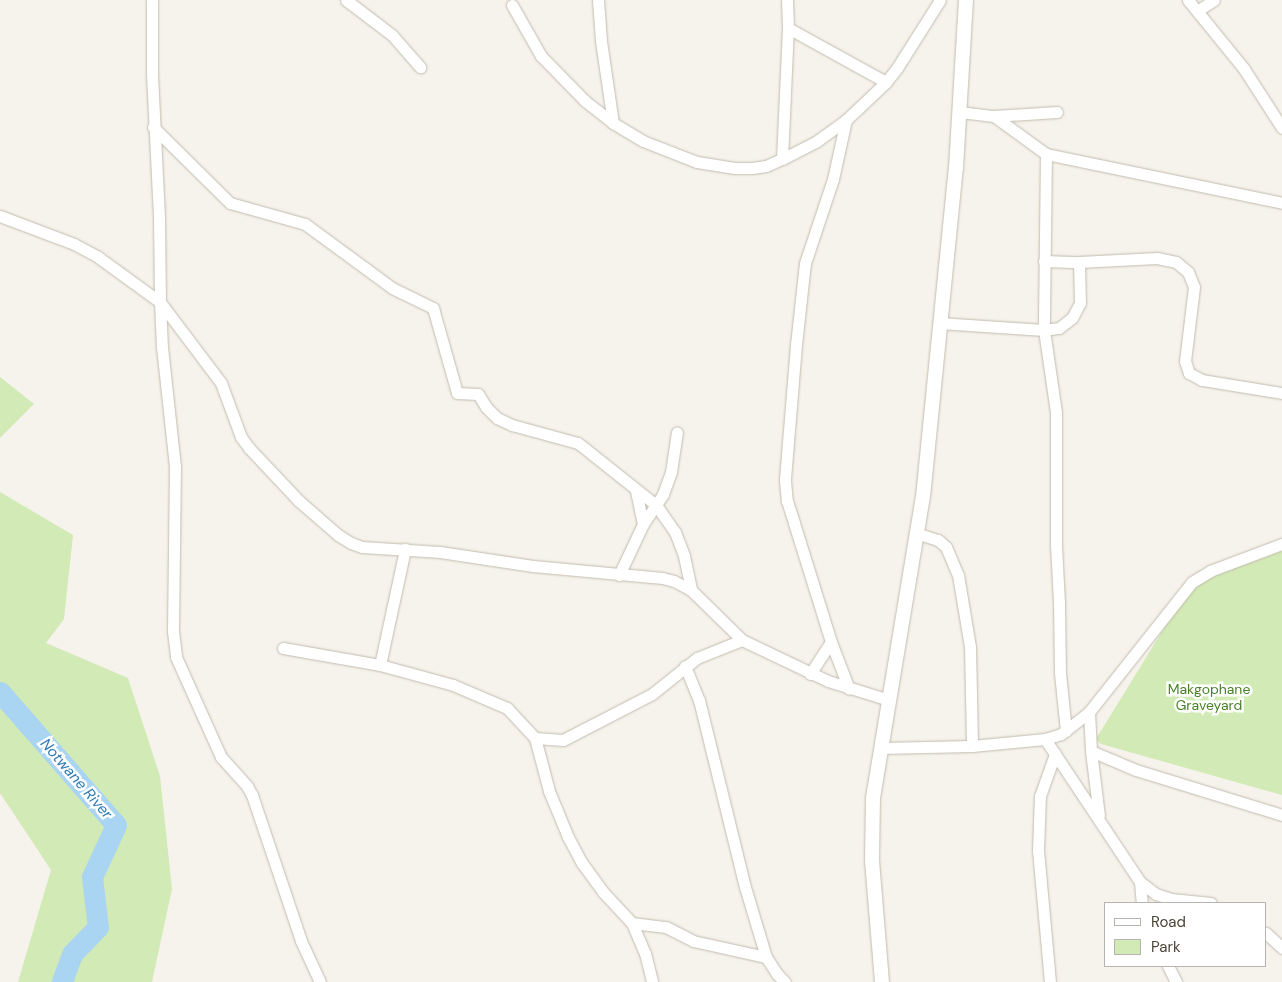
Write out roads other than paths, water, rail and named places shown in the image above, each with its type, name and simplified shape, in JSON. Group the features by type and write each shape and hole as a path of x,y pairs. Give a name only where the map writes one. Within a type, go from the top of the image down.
{"street":[{"path":"152,0 153,128 159,218 162,347 174,457 172,631 176,657 221,757 247,786 252,795 278,868 290,914 320,982"},
{"path":"346,0 392,35 420,67"},
{"path":"598,0 601,41 613,123"},
{"path":"782,159 788,28 787,0"},
{"path":"512,5 541,56 585,101 613,123 643,141 697,162 735,168 752,168 766,166 782,159 817,141 846,120 886,82 914,45 940,0"},
{"path":"882,982 871,832 873,798 923,497 956,168 966,0"},
{"path":"1188,0 1244,69 1282,128"},
{"path":"1197,11 1214,0"},
{"path":"788,28 886,82"},
{"path":"960,112 994,116 1056,112"},
{"path":"994,116 1046,154 1282,203"},
{"path":"846,120 833,179 806,263 796,345 785,480 787,501 831,642 849,688"},
{"path":"153,128 230,203 305,224 392,288 433,308 457,393 478,394 486,407 497,418 512,425 578,444 656,505 675,532 684,556 691,590"},
{"path":"1046,154 1044,330 1056,412 1056,545 1060,673 1066,731"},
{"path":"0,216 74,244 98,257 160,302 221,383 241,437 249,448 299,501 351,543 362,547 405,549 620,576 662,578 691,590 742,640 810,674 889,700"},
{"path":"1044,261 1079,262 1157,258 1176,262 1188,272 1194,287 1185,361 1189,373 1202,380 1282,393"},
{"path":"939,323 1044,330 1059,328 1072,318 1080,303 1079,262"},
{"path":"620,576 643,524 656,505 671,472 677,432"},
{"path":"636,490 643,524"},
{"path":"916,533 938,540 946,547 958,575 970,648 972,746"},
{"path":"881,748 972,746 1045,739 1066,731 1089,712 1192,582 1210,571 1282,544"},
{"path":"380,665 405,549"},
{"path":"535,738 562,740 572,736 652,694 685,666 711,651 742,640"},
{"path":"810,674 831,642"},
{"path":"283,648 380,665 453,685 507,708 535,738 548,791 568,837 582,863 603,892 632,923 645,953 652,982"},
{"path":"685,666 699,700 745,887 766,956 777,974 785,982"},
{"path":"1089,712 1091,751 1100,820"},
{"path":"1045,739 1140,882 1156,894 1171,899 1201,902"},
{"path":"1091,751 1136,770 1282,815"},
{"path":"1050,982 1038,850 1040,796 1055,754"},
{"path":"1140,882 1142,902"},
{"path":"632,923 666,927 693,941 766,956"},
{"path":"1267,933 1282,948"},
{"path":"1168,967 1176,982"}],"waterway":[{"name":"Notwane River","path":"0,692 116,825 92,877 98,927 72,954 62,982"}],"park label":[{"name":"Makgophane Graveyard","path":"1209,698"}]}
